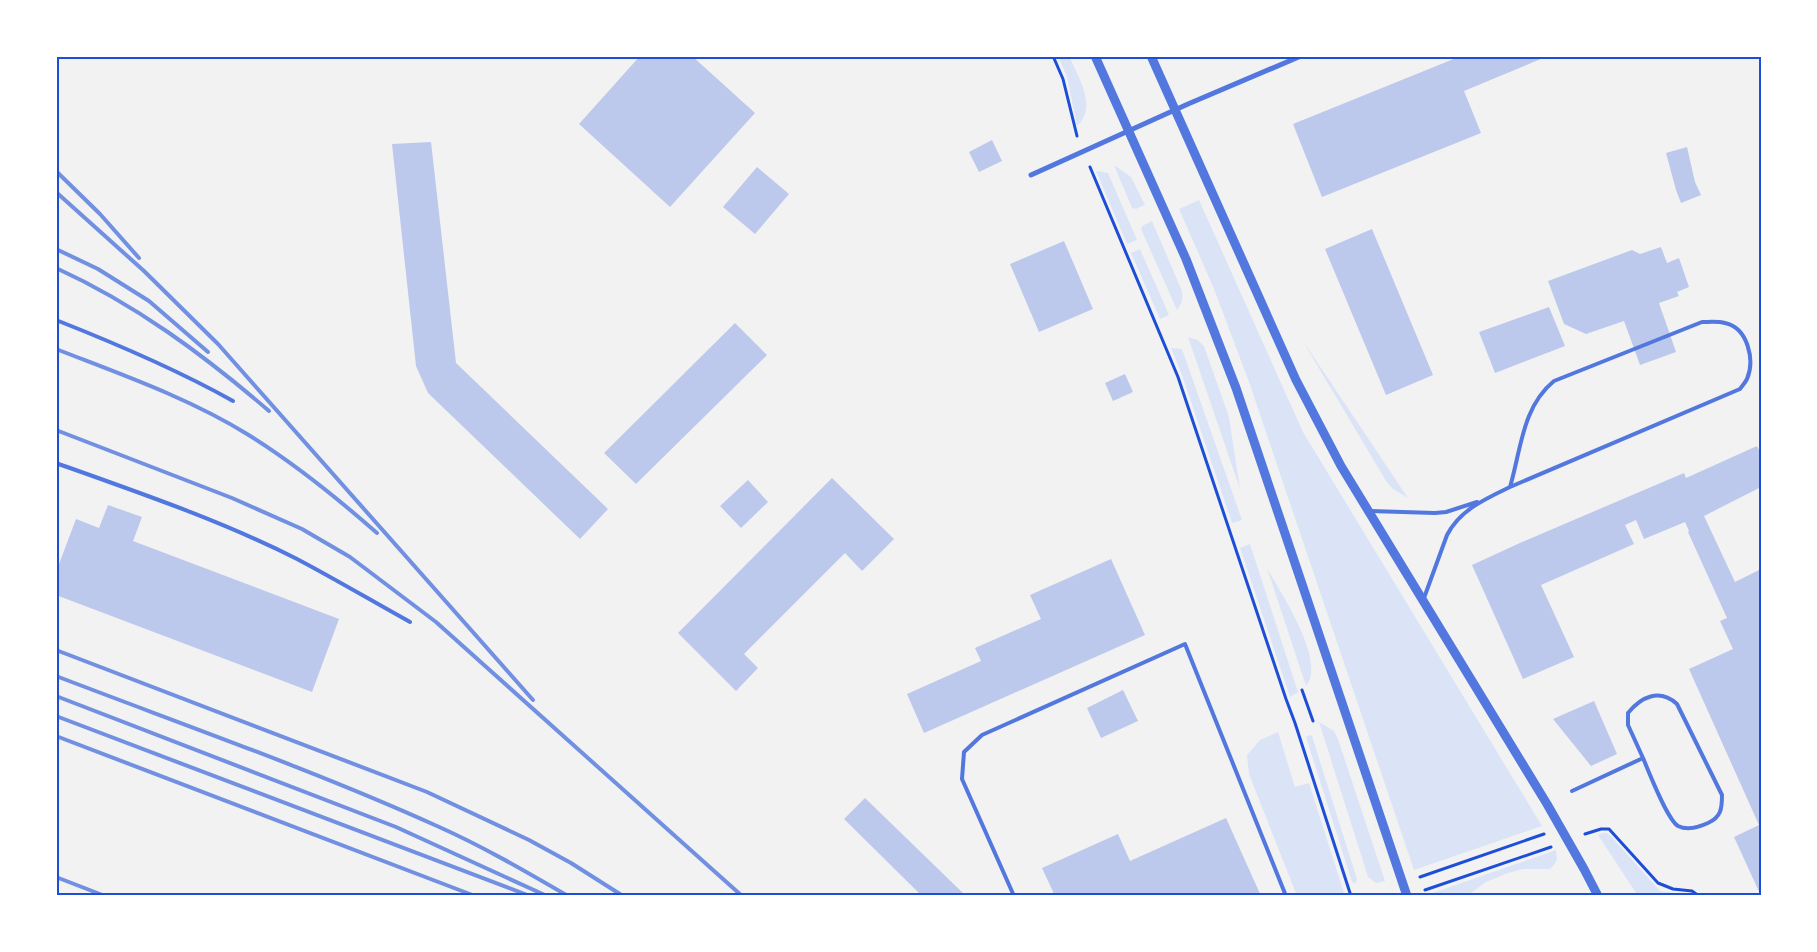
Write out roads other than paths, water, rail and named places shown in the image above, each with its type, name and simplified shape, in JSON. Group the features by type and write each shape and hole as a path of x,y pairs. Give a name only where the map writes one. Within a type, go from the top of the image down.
{"street":[{"path":"1096,56 1186,259 1236,388 1407,896"},
{"path":"1151,56 1296,380 1319,426 1368,511 1547,804 1598,896"},
{"path":"1030,175 1301,56"}],"lane":[{"path":"56,320 103,338 190,377 233,401"},
{"path":"1423,601 1452,527 1462,515 1482,501 1510,487 1740,389 1747,380 1749,370 1750,356 1746,340 1727,323 1702,322 1554,381 1545,388 1528,417 1510,487"},
{"path":"56,463 196,514 259,542 296,559 410,622"},
{"path":"1368,511 1435,513 1446,512 1482,501"},
{"path":"1014,896 962,779 964,752 982,735 1185,644 1286,896"},
{"path":"1659,695 1669,697 1677,704 1722,796 1722,810 1716,820 1700,827 1689,829 1679,826 1670,818 1642,758 1628,725 1628,713 1636,703 1648,697 1659,695"},
{"path":"1572,791 1642,758"}],"railway":[{"path":"56,171 100,214 139,258"},
{"path":"56,192 144,271 218,344 533,700"},
{"path":"56,249 98,269 149,301 208,352"},
{"path":"56,268 85,282 168,332 269,411"},
{"path":"56,349 154,387 225,421 298,469 377,533"},
{"path":"56,430 232,498 302,529 350,557 436,622 742,896"},
{"path":"56,650 427,792 529,840 571,863 623,896"},
{"path":"56,676 296,767 390,805 470,842 568,896"},
{"path":"56,696 396,827 547,896"},
{"path":"56,716 530,896"},
{"path":"56,736 475,896"},
{"path":"56,877 105,896"}]}
